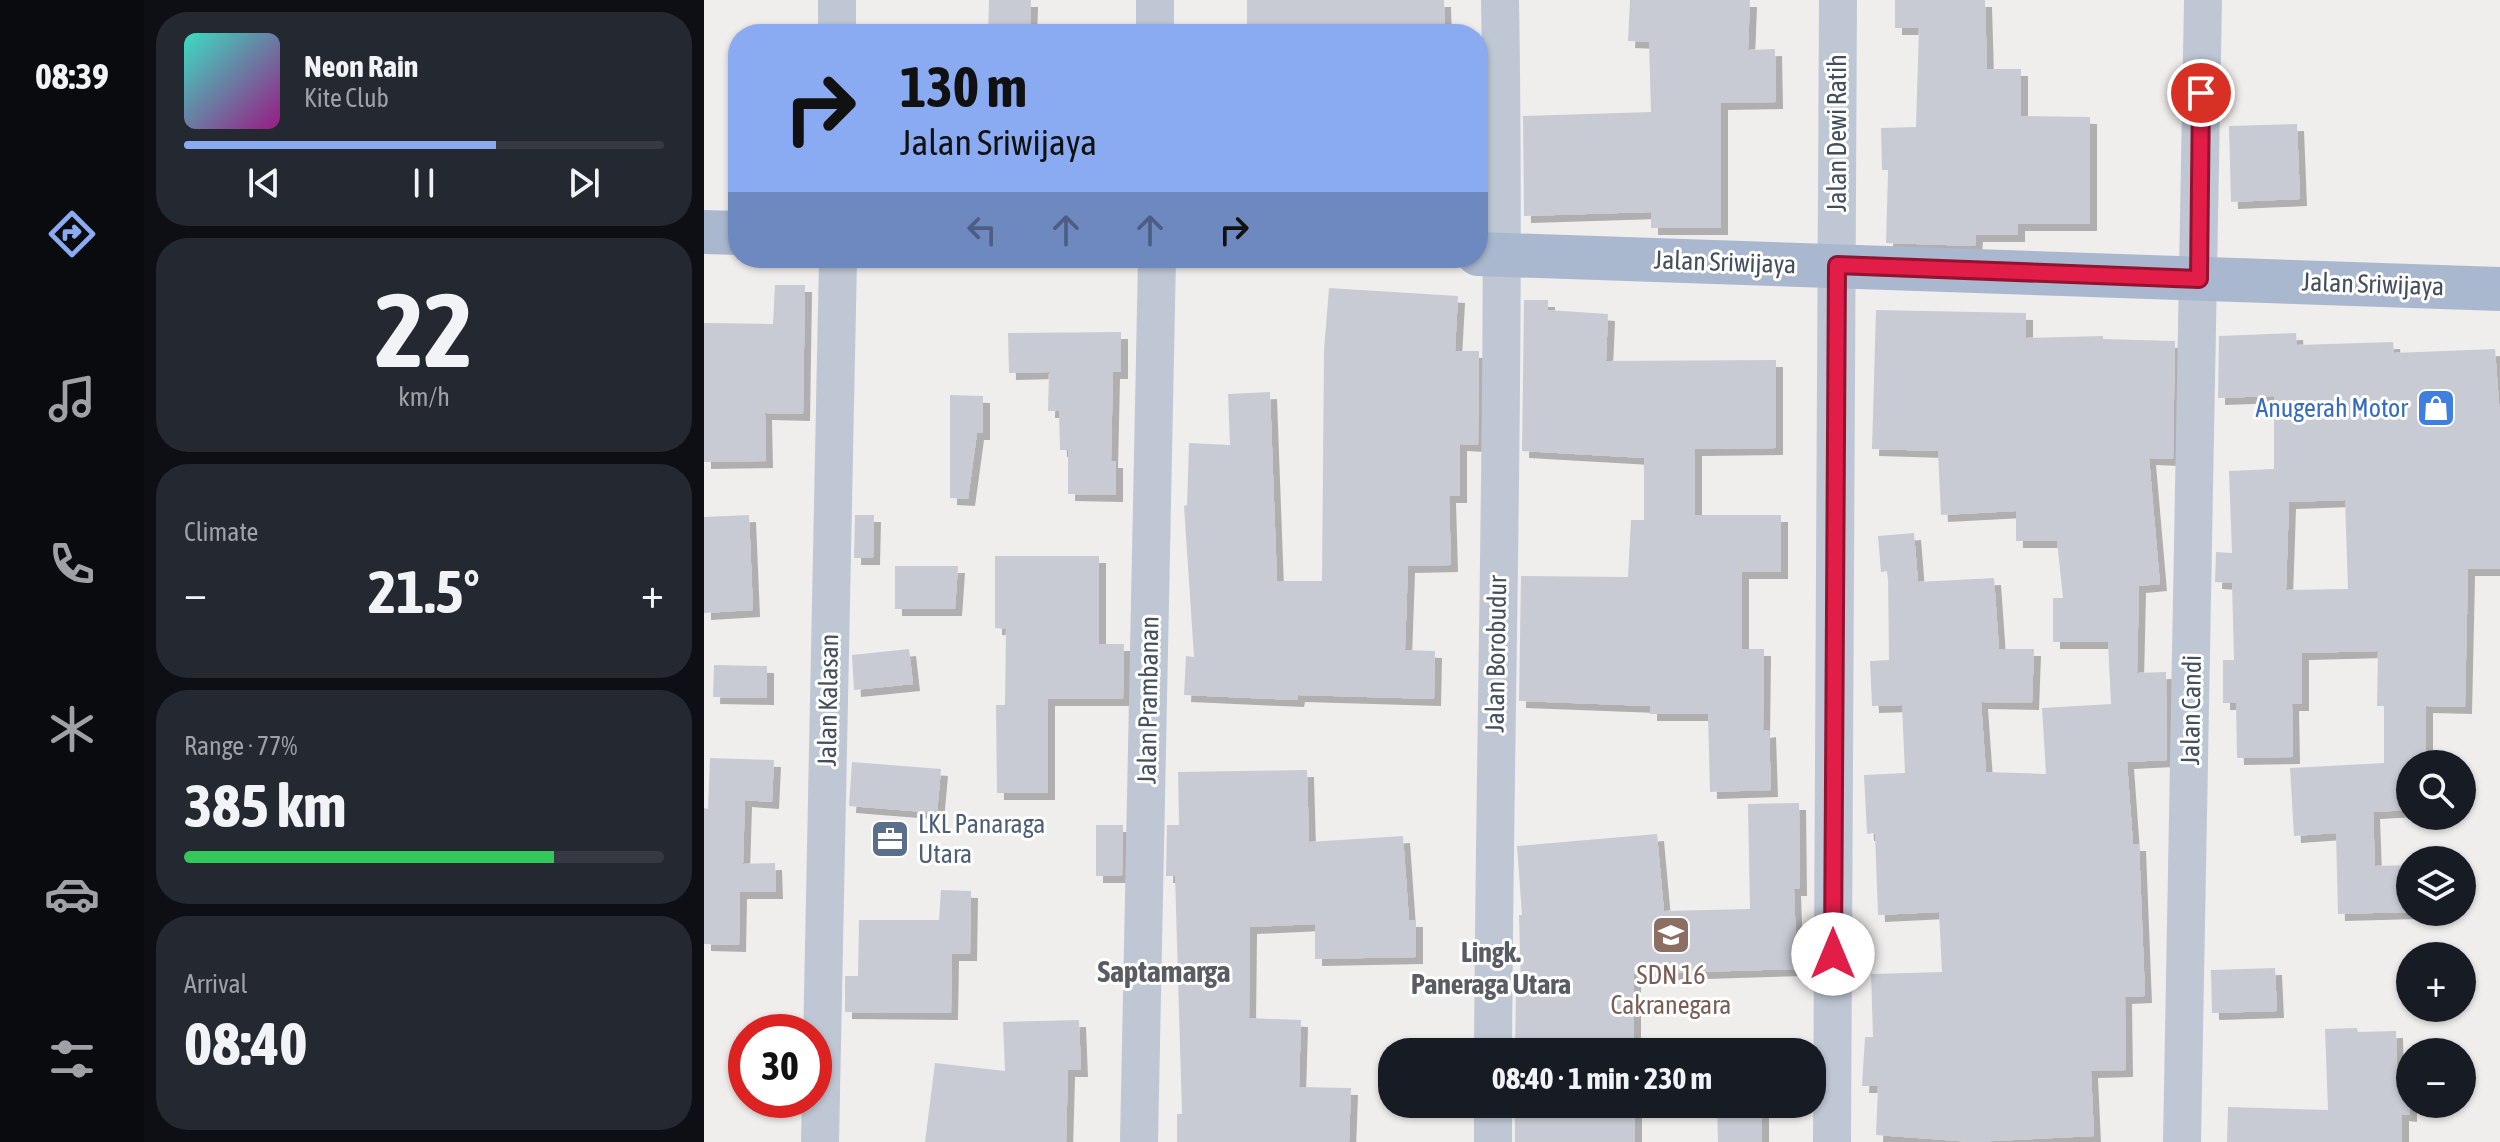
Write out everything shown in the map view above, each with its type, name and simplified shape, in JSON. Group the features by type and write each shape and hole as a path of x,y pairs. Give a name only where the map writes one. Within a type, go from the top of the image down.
{"main road":[{"path":"704,232 728,233"},
{"name":"Jalan Sriwijaya","path":"1491,255 2500,289"}],"street":[{"path":"837,0 837,24"},
{"path":"1155,0 1155,24"},
{"name":"Jalan Borobudur","path":"1493,1038 1495,653 1491,255 1500,0"},
{"name":"Jalan Dewi Ratih","path":"1832,1142 1838,0"},
{"name":"Jalan Candi","path":"2182,1142 2203,0"},
{"name":"Jalan Kalasan","path":"820,1142 838,268"},
{"name":"Jalan Prambanan","path":"1139,1142 1157,268"},
{"path":"1493,1118 1493,1142"}],"building":[{"path":"989,0 1031,0 1030,24 988,24"},
{"path":"1247,0 1444,0 1445,24 1247,24"},
{"path":"1630,0 1750,0 1748,50 1775,49 1776,102 1721,103 1721,228 1651,228 1651,212 1524,216 1523,116 1651,112 1649,42 1628,41"},
{"path":"1895,0 1985,0 1987,69 2021,69 2021,116 2090,117 2090,224 2018,224 2018,235 1976,235 1975,246 1886,243 1888,170 1882,170 1881,128 1916,127 1919,28 1895,28"},
{"path":"2297,124 2300,199 2231,202 2229,126"},
{"path":"775,285 805,285 803,414 765,413 766,461 704,462 704,323 773,324"},
{"path":"1329,288 1458,296 1455,351 1479,351 1478,445 1460,444 1460,496 1449,496 1451,565 1408,566 1405,650 1435,651 1434,699 1298,695 1297,700 1184,695 1186,656 1194,657 1184,506 1187,505 1189,443 1230,445 1228,394 1270,392 1277,581 1322,581 1324,350"},
{"path":"1524,300 1548,300 1548,310 1608,314 1606,361 1776,360 1776,448 1695,449 1695,515 1781,515 1781,572 1742,572 1742,649 1764,649 1763,731 1769,730 1771,790 1710,792 1708,714 1650,714 1650,706 1519,701 1521,576 1628,577 1631,520 1644,520 1644,458 1522,451"},
{"path":"1876,310 2026,313 2026,338 2103,336 2103,339 2175,341 2173,459 2149,458 2160,584 2139,586 2137,673 2166,672 2167,760 2127,762 2133,844 2139,844 2145,996 2125,997 2126,1070 2091,1071 2094,1136 1972,1142 1876,1135 1878,1086 1862,1086 1865,1037 1873,1037 1871,974 1942,972 1939,912 1878,915 1875,833 1867,834 1864,775 1905,773 1902,705 1872,706 1870,661 1889,660 1888,571 1881,572 1878,536 1914,533 1918,582 1994,578 1999,649 2034,649 2032,703 1981,702 1986,772 2046,774 2042,708 2111,704 2108,642 2053,642 2053,598 2063,598 2057,541 2016,541 2016,511 1941,515 1938,451 1872,449"},
{"path":"1121,332 1121,372 1113,372 1111,461 1116,461 1116,495 1068,494 1068,450 1060,450 1059,411 1048,411 1049,372 1009,373 1008,333"},
{"path":"2296,333 2297,345 2393,342 2394,353 2495,349 2500,417 2500,569 2468,569 2465,707 2426,706 2426,750 2396,750 2396,811 2373,812 2375,866 2396,865 2396,912 2338,914 2336,833 2294,836 2290,768 2384,763 2384,706 2377,706 2378,651 2302,653 2302,704 2292,704 2293,757 2237,758 2236,703 2223,703 2223,660 2234,660 2232,583 2215,582 2216,552 2232,553 2229,471 2274,469 2274,396 2218,398 2219,336","holes":["2345,500 2348,589 2286,590 2289,502"]},
{"path":"950,395 983,396 983,433 977,433 968,499 950,498"},
{"path":"749,515 753,610 704,613 704,517"},
{"path":"855,515 874,515 873,558 854,558"},
{"path":"995,556 1099,556 1099,644 1124,644 1123,699 1048,699 1048,793 997,793 996,705 1005,705 1006,629 995,628"},
{"path":"895,566 958,566 955,609 895,609"},
{"path":"909,649 913,684 854,690 852,655"},
{"path":"714,665 767,666 767,698 713,697"},
{"path":"710,758 774,760 772,802 745,800 743,864 775,863 776,892 740,892 739,945 704,944 704,808 708,809"},
{"path":"852,762 941,769 937,813 849,806"},
{"path":"1307,770 1309,842 1403,836 1409,920 1416,920 1416,957 1315,959 1315,924 1250,927 1249,1018 1301,1020 1299,1087 1351,1088 1349,1142 1177,1142 1177,1114 1182,1114 1175,876 1166,876 1167,825 1179,825 1178,772"},
{"path":"1799,803 1800,889 1794,889 1797,969 1634,974 1634,1038 1515,1038 1516,989 1521,989 1519,915 1522,915 1517,846 1657,834 1664,911 1750,909 1748,804"},
{"path":"1096,825 1123,825 1122,876 1096,876"},
{"path":"941,890 971,891 970,954 952,954 951,1013 845,1012 845,976 858,976 859,920 939,920"},
{"path":"2275,968 2277,1011 2212,1013 2211,970"},
{"path":"1079,1020 1081,1070 1068,1070 1066,1142 925,1142 935,1063 1005,1071 1003,1022"},
{"path":"2325,1029 2396,1031 2396,1118 2402,1118 2402,1142 2227,1142 2228,1107 2328,1110"},
{"path":"1515,1118 1635,1118 1635,1142 1515,1142"},
{"path":"1717,1118 1762,1118 1762,1142 1718,1142"}],"place":[{"name":"Anugerah Motor","path":"2436,408"},
{"name":"LKL Panaraga Utara","path":"890,839"},
{"name":"SDN 16 Cakranegara","path":"1671,935"}],"district":[{"name":"Lingk. Paneraga Utara","path":"1491,968"},
{"name":"Saptamarga","path":"1164,972"}],"route":[{"path":"1833,954 1837,265 2199,279 2201,93"}]}
